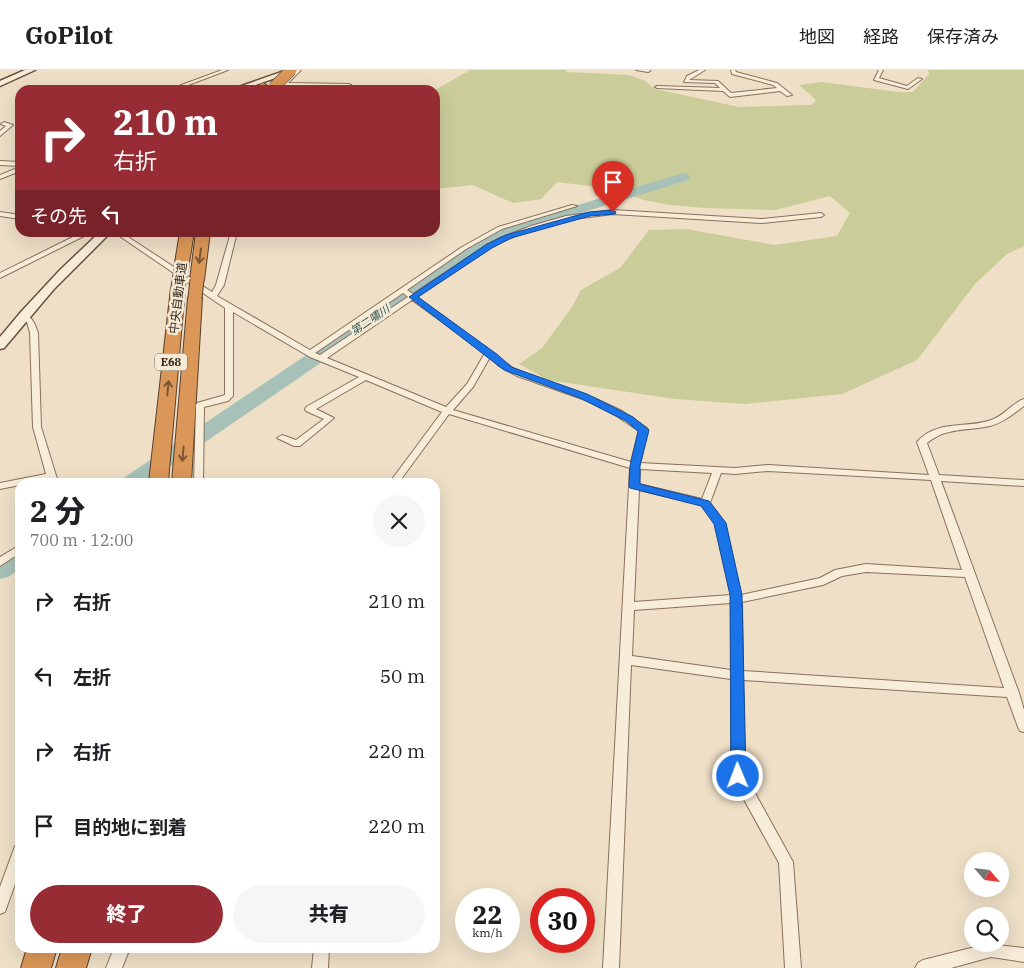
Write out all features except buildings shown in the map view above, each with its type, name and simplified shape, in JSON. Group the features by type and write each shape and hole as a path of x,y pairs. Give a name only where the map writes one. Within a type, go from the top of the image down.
{"highway":[{"path":"271,85 280,70"},
{"path":"273,85 292,70"},
{"name":"中央自動車道","path":"158,478 178,288 186,237"},
{"name":"中央自動車道","path":"181,478 195,298 203,237"},
{"path":"36,968 40,953"},
{"path":"71,968 76,953"}],"street":[{"path":"0,84 31,70"},
{"path":"184,85 226,70"},
{"path":"248,85 292,70"},
{"path":"273,85 299,70"},
{"path":"638,70 648,72"},
{"path":"686,88 686,81 689,77 703,70"},
{"path":"733,70 734,72 775,84 789,95"},
{"path":"881,70 876,79 888,84 908,88 920,79"},
{"path":"686,81 716,82 730,95 781,89"},
{"path":"657,87 725,90"},
{"path":"0,134 10,125 4,124"},
{"path":"0,163 15,164"},
{"path":"0,177 15,171"},
{"path":"315,355 408,293 490,232 574,206"},
{"path":"315,355 408,293 497,242 544,225 589,214 613,212 761,221 821,215"},
{"path":"0,219 4,214"},
{"path":"0,276 79,237"},
{"path":"0,345 22,316 55,280 101,237"},
{"path":"125,237 229,306 315,355 447,411 635,466 734,471 768,468 1024,483"},
{"path":"214,296 220,285 233,237"},
{"path":"408,293 508,368 583,396 630,419 644,430 635,466 611,968"},
{"path":"198,478 200,406 225,399 228,396 229,306"},
{"path":"22,316 30,321 34,333 37,427 51,478"},
{"path":"397,478 447,411 470,384 489,353"},
{"path":"282,438 296,444 330,418 309,409 366,377"},
{"path":"1024,402 998,420 947,427 928,435 922,442 1024,727"},
{"path":"705,503 718,470"},
{"path":"0,486 15,484"},
{"path":"634,486 705,503 720,523 736,598 738,776 786,862 793,968"},
{"path":"0,562 15,552"},
{"path":"628,606 749,598 823,581 839,573 866,568 970,574"},
{"path":"626,660 736,675 1013,693"},
{"path":"0,907 15,864"},
{"path":"923,968 991,950 1024,955"},
{"path":"114,968 120,953"},
{"path":"320,968 322,953"}],"green space":[{"path":"470,70 565,70 567,72 629,75 645,81 655,89 739,107 812,105 816,100 799,85 822,82 898,92 913,92 929,74 928,70 1024,70 1024,246 1007,254 975,284 917,360 842,394 745,404 675,399 548,380 519,364 542,348 572,307 581,290 620,268 649,230 686,229 775,245 837,236 850,213 830,196 775,210 670,205 644,200 605,188 557,182 541,199 513,203 473,185 440,188 440,87"}],"waterway":[{"name":"第二嘯川","path":"139,478 386,310 405,294 488,239 501,233 683,177"},
{"name":"第二嘯川","path":"0,571 15,560"}],"route":[{"path":"613,212 589,214 509,236 489,246 413,297 495,357 500,364 549,385 583,396 630,419 644,430 635,466 634,486 705,503 720,523 736,595 738,776"}]}
